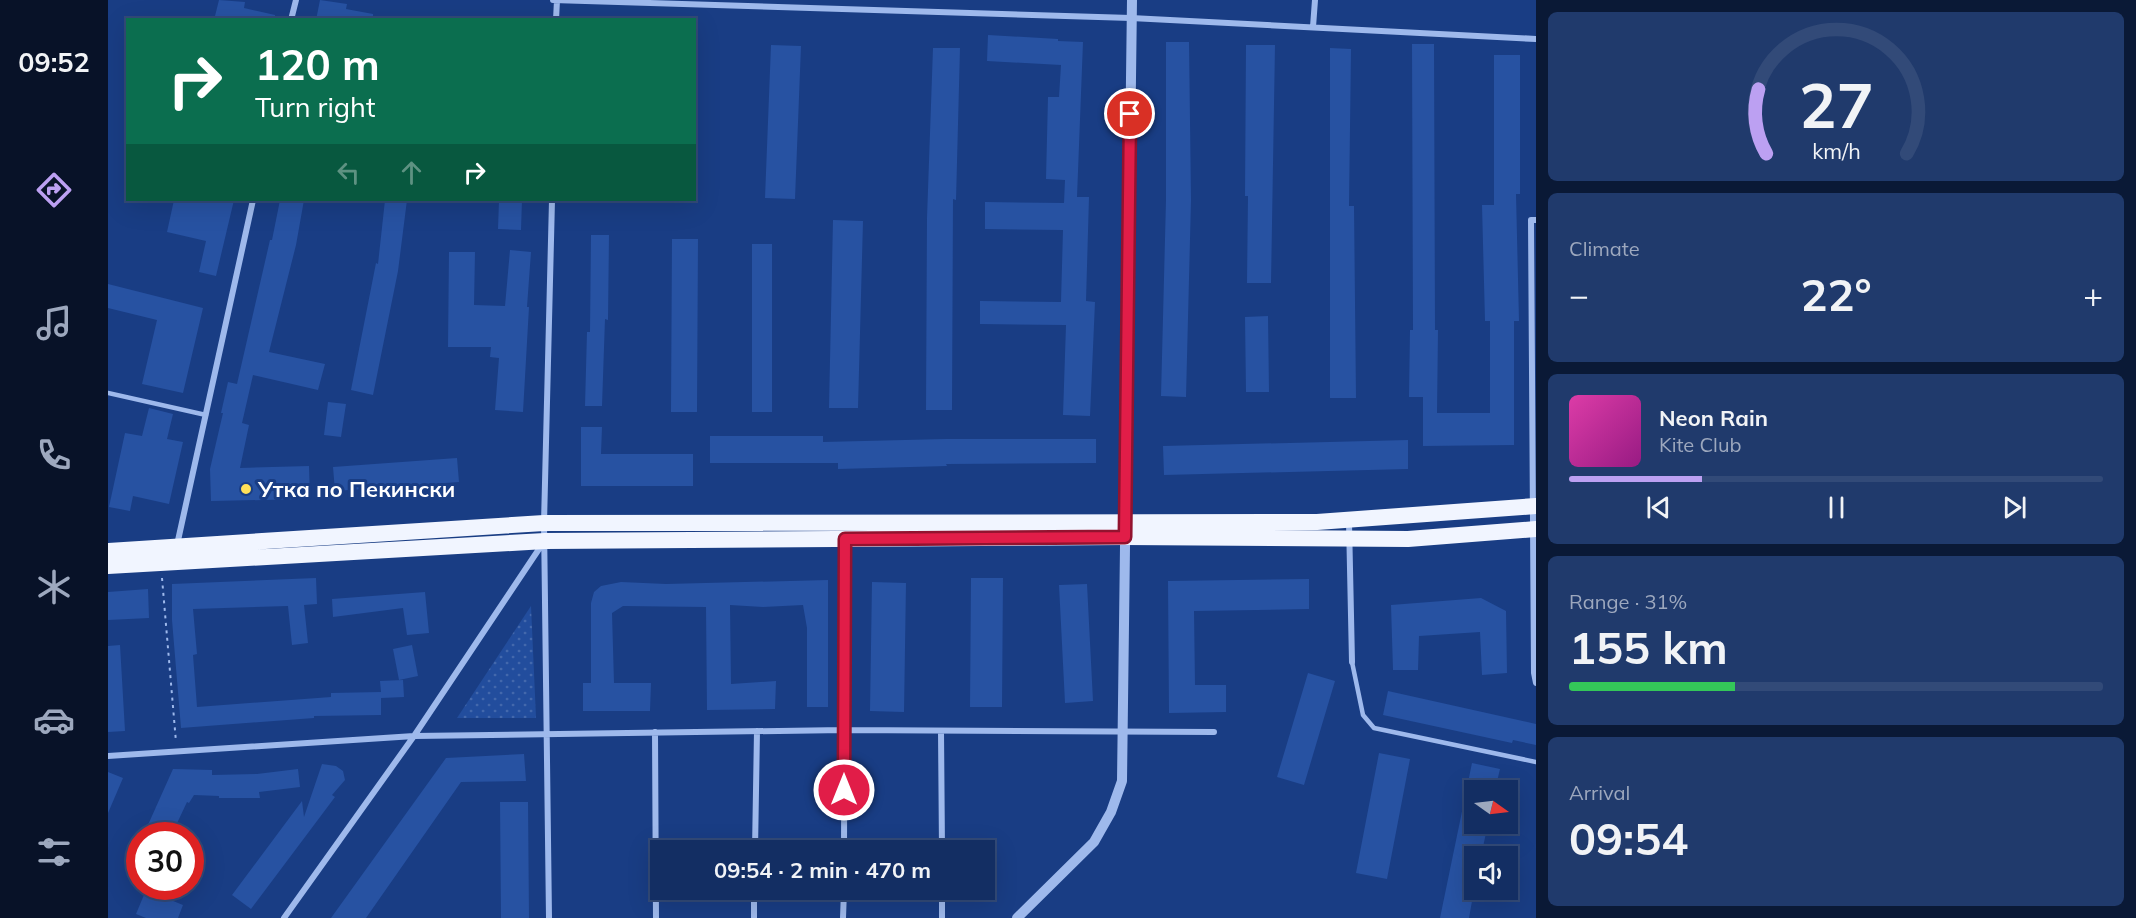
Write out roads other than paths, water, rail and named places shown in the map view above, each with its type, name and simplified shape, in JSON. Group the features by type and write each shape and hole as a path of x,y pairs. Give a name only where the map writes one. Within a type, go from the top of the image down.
{"highway":[{"path":"108,551 177,554 845,531 1125,530 1348,521 1535,506"},
{"path":"108,566 160,563 177,554 544,523 845,531"},
{"path":"1125,530 1349,539 1408,538 1535,529"}],"street":[{"path":"292,18 296,0"},
{"path":"556,18 556,0 1131,18 1536,39"},
{"path":"1017,918 1094,842 1112,812 1122,782 1132,0"},
{"path":"1313,27 1315,0"},
{"path":"177,554 253,201"},
{"path":"549,918 544,523 552,201"},
{"path":"1536,220 1532,220 1534,673 1536,683"},
{"path":"1348,521 1352,662"},
{"path":"844,840 845,531"},
{"path":"284,918 414,736 544,541"},
{"path":"108,756 414,736 844,730 1214,732"},
{"path":"755,840 756,731"},
{"path":"941,731 942,840"},
{"path":"655,732 656,918"},
{"path":"754,900 754,918"},
{"path":"843,900 843,918"},
{"path":"942,900 942,918"}],"lane":[{"path":"108,393 206,415"},
{"path":"1352,662 1363,716 1374,728 1536,762"}],"place":[{"name":"Утка по Пекински","path":"246,489"}]}
